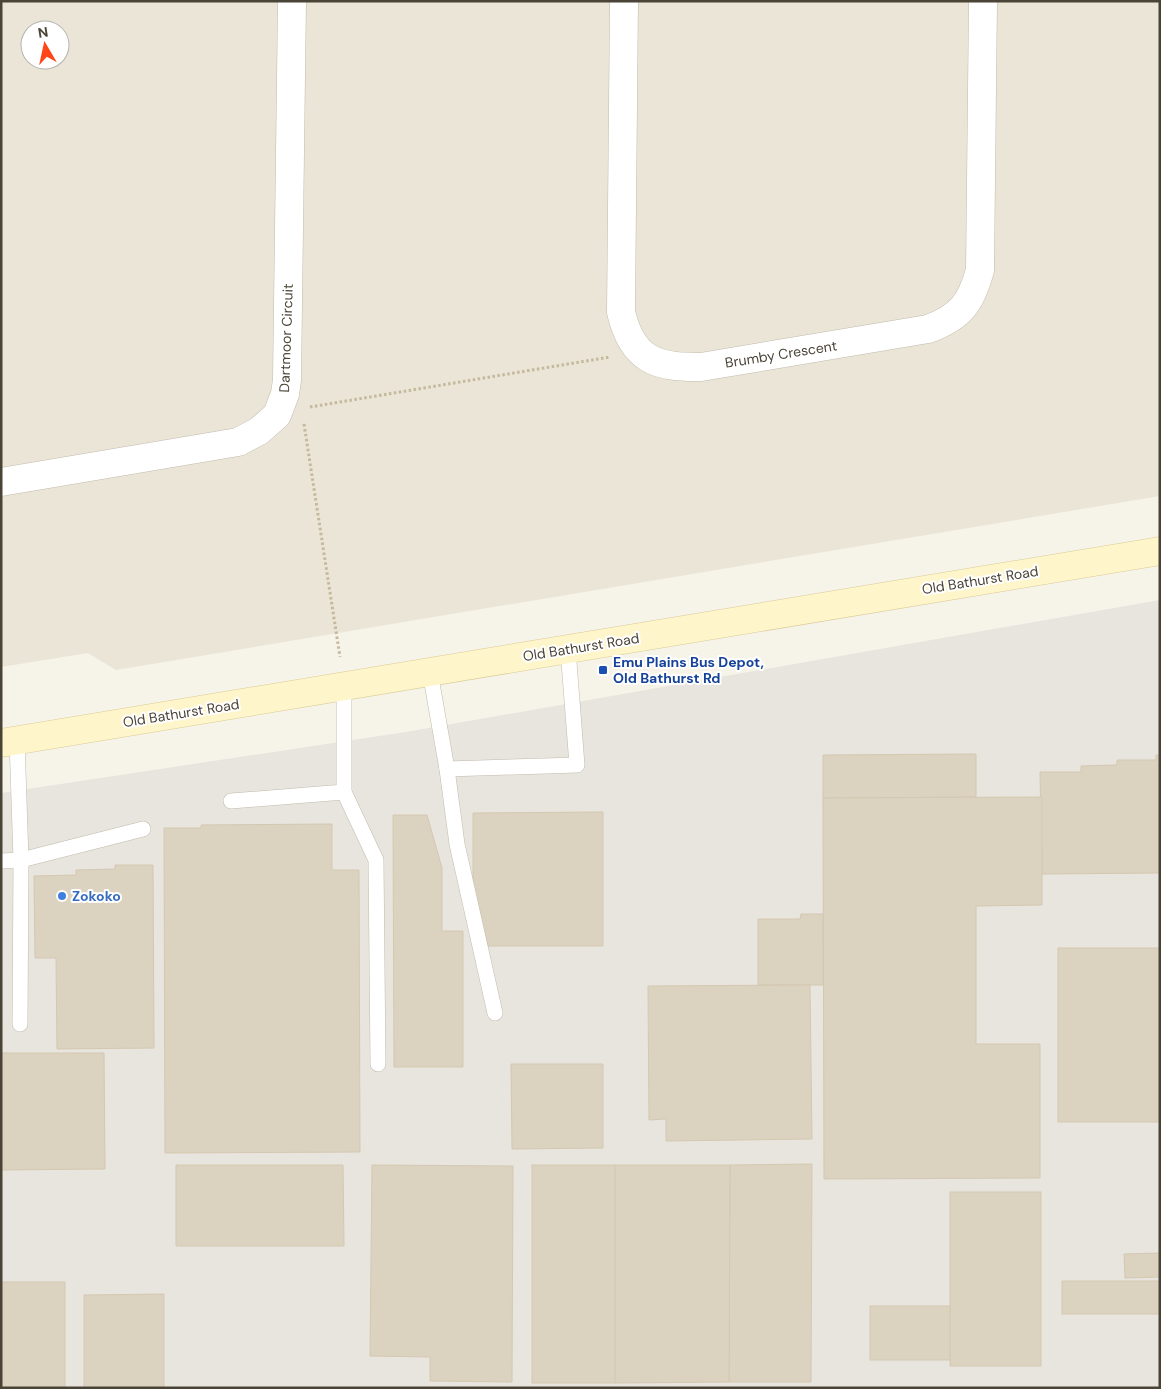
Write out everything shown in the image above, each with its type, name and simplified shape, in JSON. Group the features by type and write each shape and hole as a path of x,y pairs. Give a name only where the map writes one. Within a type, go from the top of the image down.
{"main road":[{"name":"Old Bathurst Road","path":"9,741 1160,551"}],"street":[{"name":"Dartmoor Circuit","path":"1,482 224,445 259,432 276,415 285,394 287,380 292,1"},
{"name":"Brumby Crescent","path":"624,1 620,296 625,329 639,352 648,359 665,366 701,367 928,329 944,324 958,314 968,303 980,270 983,1"}],"lane":[{"path":"447,769 577,765 568,649"},
{"path":"430,672 447,769 457,844 494,1013"},
{"path":"344,686 344,792 376,860 378,1064"},
{"path":"9,741 21,860 20,1024"},
{"path":"231,801 344,792"},
{"path":"1,861 21,860 143,830"}],"path":[{"path":"344,686 303,414 310,407 639,352"}],"shaded area":[{"path":"1,1 1160,1 1160,496 116,670 88,653 1,667"},
{"path":"1160,600 1160,1388 1,1388 1,793 406,732"}],"building":[{"path":"976,754 976,797 823,798 823,755"},
{"path":"1156,755 1160,755 1160,873 1042,874 1040,772 1081,772 1081,766 1117,765 1117,760 1156,760"},
{"path":"1042,797 1042,905 976,906 976,1044 1040,1044 1040,1178 824,1179 823,798"},
{"path":"603,812 603,946 488,946 473,888 473,813"},
{"path":"393,815 427,815 442,868 442,931 463,931 463,1067 394,1067"},
{"path":"332,824 332,870 359,870 360,1152 165,1153 164,828 201,828 201,825"},
{"path":"115,865 153,865 154,1048 57,1049 56,958 35,958 34,876 76,875 76,870 115,869"},
{"path":"801,914 823,914 823,985 758,985 758,919 800,919"},
{"path":"1058,948 1160,948 1160,1122 1058,1122"},
{"path":"810,985 812,1139 666,1141 666,1119 649,1120 648,986"},
{"path":"1,1053 104,1053 105,1169 1,1170"},
{"path":"511,1064 603,1064 603,1148 512,1149"},
{"path":"812,1164 811,1382 729,1382 730,1165"},
{"path":"176,1165 343,1165 344,1246 176,1246"},
{"path":"372,1165 513,1166 512,1382 430,1381 430,1357 370,1356"},
{"path":"532,1165 615,1165 615,1383 532,1383"},
{"path":"615,1165 730,1165 729,1382 615,1383"},
{"path":"950,1192 1041,1192 1041,1366 950,1366"},
{"path":"1160,1253 1160,1277 1125,1278 1124,1254"},
{"path":"1062,1281 1160,1281 1160,1314 1062,1314"},
{"path":"1,1282 65,1282 65,1388 1,1388"},
{"path":"164,1294 164,1388 84,1388 84,1295"},
{"path":"870,1306 950,1306 950,1360 870,1360"}],"place":[{"name":"Emu Plains Bus Depot, Old Bathurst Rd","path":"603,670"},
{"name":"Zokoko","path":"62,896"}]}
